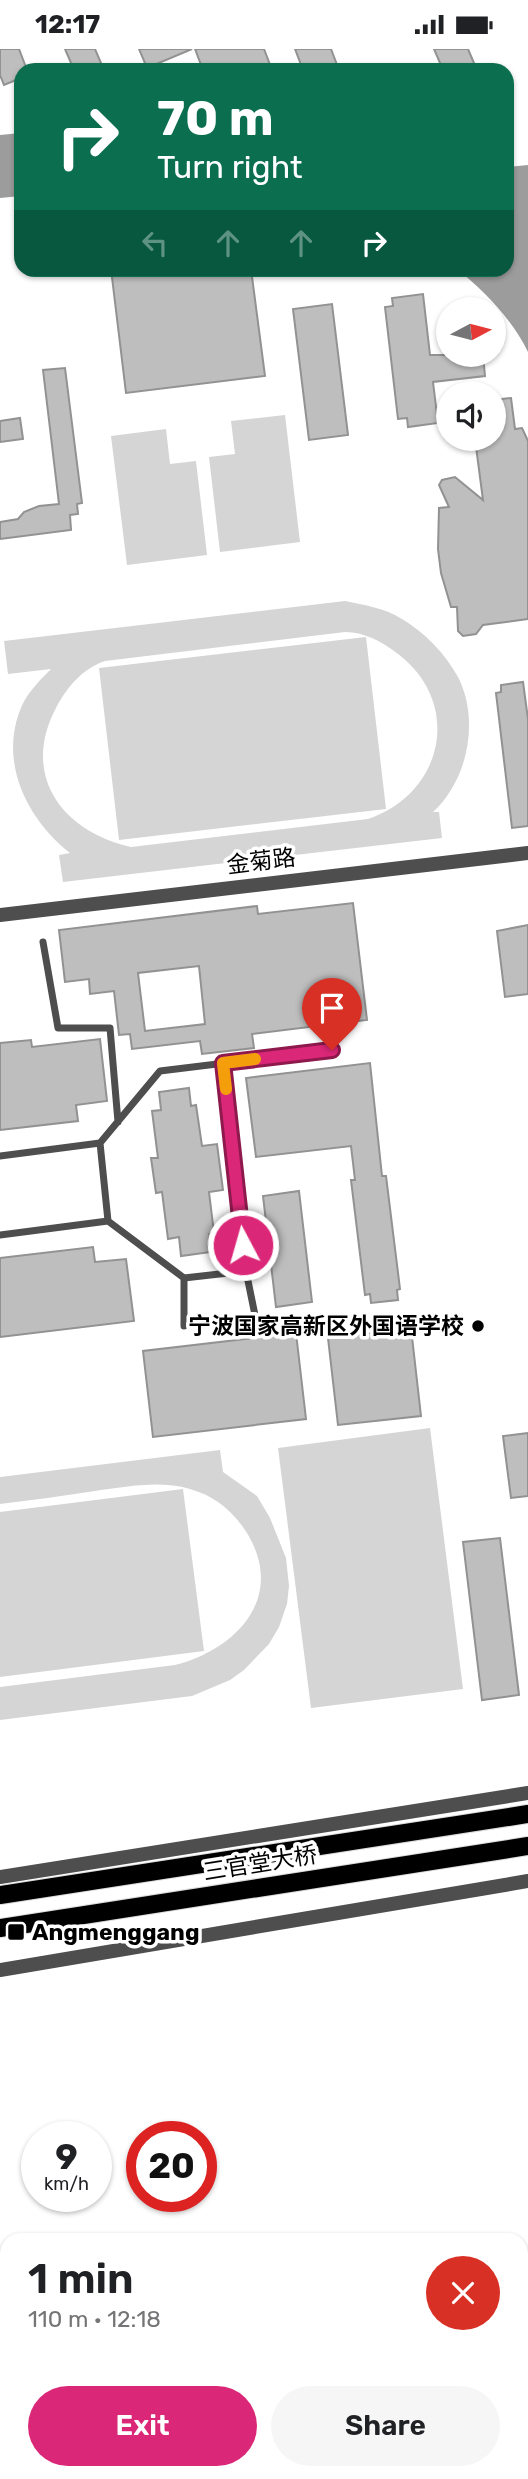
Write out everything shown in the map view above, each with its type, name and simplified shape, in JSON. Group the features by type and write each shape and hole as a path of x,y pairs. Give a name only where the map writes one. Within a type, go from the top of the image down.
{"main road":[{"name":"三官堂大桥","path":"0,1895 528,1814"},
{"name":"三官堂大桥","path":"0,1928 528,1846"}],"street":[{"name":"金菊路","path":"0,915 528,853"},
{"path":"0,1877 528,1793"},
{"path":"0,1970 528,1881"}],"lane":[{"path":"43,942 58,1028 110,1028 118,1122"},
{"path":"0,1156 100,1143 160,1071 332,1050"},
{"path":"223,1063 246,1271 256,1320"},
{"path":"100,1143 108,1221"},
{"path":"0,1235 108,1221 184,1278 246,1271"},
{"path":"184,1278 184,1327"}],"shaded area":[{"path":"14,134 14,197 0,198 0,135"},
{"path":"528,165 528,352 506,317 506,297 488,297 466,277 514,277 514,166"},
{"path":"285,415 300,542 220,552 209,457 235,454 231,421"},
{"path":"166,429 170,464 196,461 207,555 127,565 111,436"},
{"path":"345,601 389,612 410,624 433,644 453,668 465,694 469,730 467,749 455,783 433,812 439,812 442,838 63,882 59,855 70,853 55,840 31,809 22,791 13,753 14,733 22,706 32,689 51,669 8,674 4,641","holes":["352,632 383,644 416,671 430,694 437,719 436,744 429,767 414,789 394,806 368,819 131,847 107,840 86,829 68,814 54,797 46,778 43,756 46,733 65,693 82,674 97,664"]},
{"path":"366,637 386,809 119,840 99,668"},
{"path":"430,1428 463,1689 311,1708 278,1448"},
{"path":"220,1450 223,1472 257,1496 270,1518 286,1558 289,1586 287,1604 279,1627 269,1644 244,1670 230,1680 192,1696 0,1720 0,1687 175,1665 218,1647 249,1617 258,1599 261,1578 258,1556 242,1525 223,1505 199,1492 178,1486 142,1485 0,1504 0,1477"},
{"path":"183,1489 204,1651 0,1677 0,1512"}],"building":[{"path":"0,49 19,49 24,63 14,63 14,81 4,85 0,75"},
{"path":"65,49 95,49 101,63 71,63"},
{"path":"139,49 192,49 159,63 145,63"},
{"path":"195,49 264,49 269,63 200,63"},
{"path":"295,49 331,49 336,63 300,63"},
{"path":"434,49 468,49 474,63 440,63"},
{"path":"112,277 252,277 265,376 126,393"},
{"path":"423,294 430,355 436,355 436,367 484,367 485,376 433,382 436,423 408,427 407,418 398,419 385,307 393,306 392,298"},
{"path":"332,304 348,435 309,440 293,309"},
{"path":"65,368 82,503 77,504 78,514 70,515 71,530 0,539 0,522 18,519 24,512 39,506 59,504 43,370"},
{"path":"511,398 515,429 522,428 528,441 528,619 483,625 476,634 463,636 458,631 457,607 451,607 441,573 438,549 439,508 449,507 439,485 442,480 455,477 483,500 477,451 506,451 506,399"},
{"path":"20,418 23,439 0,442 0,421"},
{"path":"523,682 528,719 528,826 512,828 496,693 501,692 501,685"},
{"path":"353,903 367,1020 252,1034 254,1048 202,1054 200,1041 132,1049 130,1034 119,1035 114,991 90,994 89,979 65,982 59,930 257,906 258,914","holes":["199,966 205,1024 145,1031 138,973"]},
{"path":"528,925 528,994 505,997 497,931"},
{"path":"100,1039 107,1101 76,1105 78,1121 0,1130 0,1043 31,1040 32,1047"},
{"path":"370,1063 382,1176 386,1176 400,1289 397,1290 398,1300 371,1303 370,1294 365,1295 351,1180 355,1180 351,1146 256,1157 246,1078"},
{"path":"189,1088 191,1106 196,1105 202,1146 217,1144 223,1190 209,1192 214,1233 209,1234 211,1252 181,1256 179,1237 168,1239 162,1192 156,1193 151,1158 158,1158 152,1111 161,1110 159,1092"},
{"path":"299,1191 312,1302 276,1307 263,1196"},
{"path":"93,1247 95,1262 126,1259 134,1321 0,1337 0,1258"},
{"path":"411,1328 421,1416 338,1425 328,1338"},
{"path":"296,1333 306,1419 153,1437 143,1351"},
{"path":"528,1433 528,1496 511,1498 503,1436"},
{"path":"500,1538 519,1695 482,1700 463,1542"}],"slow traffic":[{"path":"226,1089 223,1063 255,1059"}],"place":[{"name":"宁波国家高新区外国语学校","path":"478,1326"},
{"name":"Angmenggang","path":"16,1932"}],"route":[{"path":"243,1245 223,1063 332,1050"}]}
